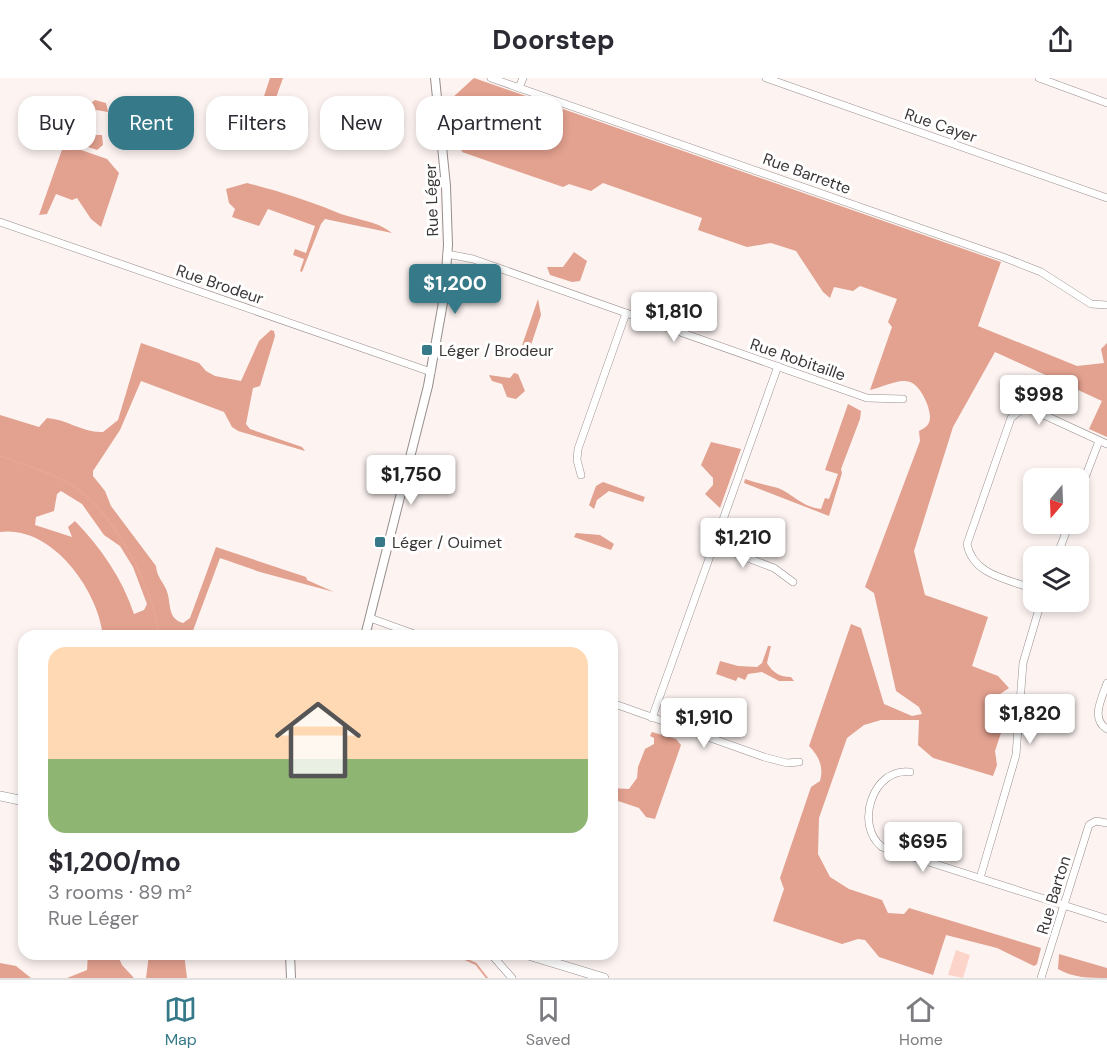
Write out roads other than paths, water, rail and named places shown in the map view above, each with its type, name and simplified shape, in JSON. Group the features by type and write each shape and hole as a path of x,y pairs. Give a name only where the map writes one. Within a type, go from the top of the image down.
{"main road":[{"path":"0,796 18,800"},
{"path":"545,960 604,978"}],"street":[{"name":"Rue Léger","path":"367,630 432,372 441,316 447,254 444,143 435,78"},
{"name":"Rue Barrette","path":"491,78 1003,257 1041,272 1091,304 1107,305"},
{"path":"519,88 523,78"},
{"name":"Rue Cayer","path":"766,78 1107,198"},
{"path":"1039,78 1107,102"},
{"name":"Rue Brodeur","path":"0,222 432,372"},
{"name":"Rue Robitaille","path":"447,254 473,259 867,398 903,399"},
{"path":"581,475 577,460 578,449 626,313"},
{"path":"652,718 778,366"},
{"path":"1023,585 982,570 972,559 967,544 1011,418 1022,409 1033,410 1107,444"},
{"path":"1089,468 1099,441"},
{"path":"714,545 774,568 793,582"},
{"path":"980,878 1014,762 1023,663 1038,612"},
{"path":"370,618 403,630"},
{"path":"1107,683 1098,710 1099,723 1107,729"},
{"path":"618,705 778,761 799,762"},
{"path":"910,772 892,774 878,786 867,817 871,836 890,850 1107,919"},
{"name":"Rue Barton","path":"1041,978 1092,821 1107,824"},
{"path":"290,960 291,978"},
{"path":"496,960 513,978"}],"waterway":[{"path":"0,456 65,481 88,498 103,514 117,532 141,575 150,597 158,630"},
{"path":"467,960 476,964 487,978"}],"place":[{"name":"Léger / Brodeur","path":"427,350"},
{"name":"Léger / Ouimet","path":"380,542"}]}
